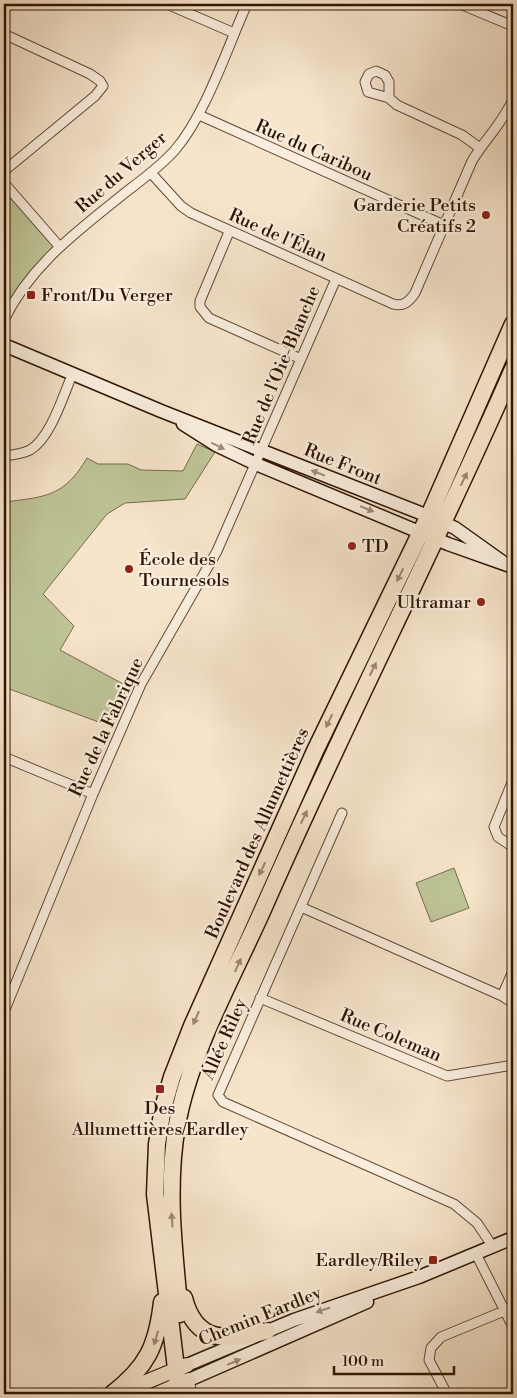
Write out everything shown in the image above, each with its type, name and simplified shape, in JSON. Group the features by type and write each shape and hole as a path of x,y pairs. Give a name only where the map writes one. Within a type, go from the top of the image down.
{"highway":[{"name":"Boulevard des Allumettières","path":"184,1381 180,1316 171,1270 171,1174 177,1124 186,1086 213,1019 432,527 513,324"},
{"name":"Boulevard des Allumettières","path":"432,527 513,369"},
{"path":"171,1270 188,1314 198,1328 214,1335 232,1337 267,1331"},
{"path":"112,1394 140,1370 153,1348 171,1270"}],"main road":[{"name":"Chemin Eardley","path":"117,1394 184,1381"},
{"name":"Chemin Eardley","path":"157,1394 184,1381"}],"street":[{"path":"167,4 234,33"},
{"name":"Rue du Verger","path":"4,320 20,291 59,246 151,173 175,150 199,115 247,4"},
{"path":"460,4 513,26"},
{"path":"4,34 90,74 100,81 103,86 95,96 4,171"},
{"path":"389,98 397,106 462,135 480,148"},
{"path":"444,225 480,148 502,122 513,99"},
{"name":"Rue du Caribou","path":"199,115 444,225"},
{"name":"Rue de l'Élan","path":"151,173 186,210 230,232 393,304 405,304 415,293 444,225"},
{"path":"4,183 59,246"},
{"path":"230,232 200,301 202,313 209,318 301,359"},
{"name":"Rue de l'Oie-Blanche","path":"256,464 336,279"},
{"name":"Rue Front","path":"4,345 161,411 262,450 432,527 509,565"},
{"path":"4,456 25,452 38,444 46,434 73,373"},
{"name":"Rue Front","path":"161,411 216,446 256,464 432,527"},
{"name":"Rue de la Fabrique","path":"4,1012 93,794 142,684 217,551 256,464"},
{"path":"4,757 93,794"},
{"path":"513,780 494,827 498,837 513,847"},
{"name":"Allée Riley","path":"342,813 219,1091 220,1099 454,1204 477,1223 493,1247"},
{"path":"300,907 502,996 513,1003"},
{"path":"502,996 513,971"},
{"name":"Rue Coleman","path":"260,998 447,1076 513,1065"},
{"name":"Chemin Eardley","path":"184,1381 267,1331 419,1277 513,1238"},
{"path":"476,1254 513,1327"},
{"name":"Chemin Eardley","path":"184,1381 327,1321 419,1277"},
{"path":"447,1394 429,1360 434,1343 441,1337 504,1311"}],"green space":[{"path":"4,183 59,246 4,320"},
{"path":"197,444 215,452 185,499 125,503 107,514 43,594 74,626 60,650 127,686 112,727 4,687 4,502 31,499 52,493 70,481 87,458 98,464 128,464 141,470 183,471"},
{"path":"454,868 469,908 431,922 416,883"}],"place":[{"name":"Garderie Petits Créatifs 2","path":"486,215"},
{"name":"Front/Du Verger","path":"31,295"},
{"name":"TD","path":"352,546"},
{"name":"École des Tournesols","path":"129,569"},
{"name":"Ultramar","path":"481,602"},
{"name":"Des Allumettières/Eardley","path":"160,1089"},
{"name":"Eardley/Riley","path":"433,1260"}]}
